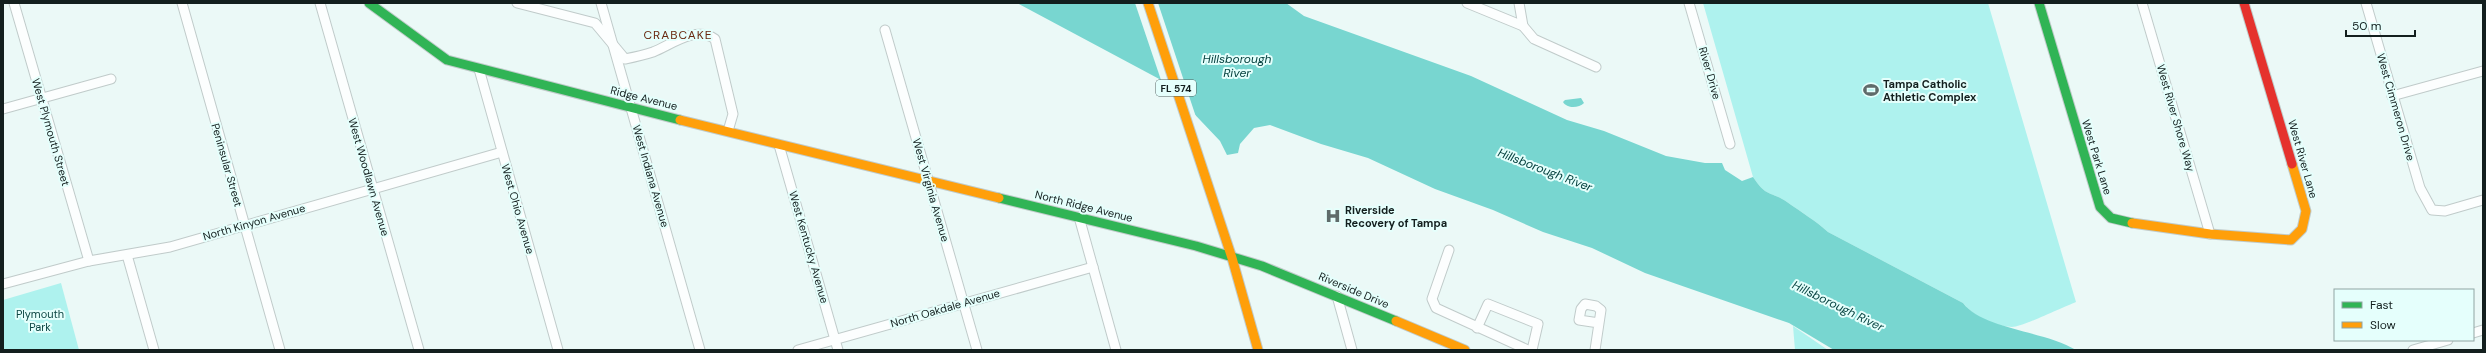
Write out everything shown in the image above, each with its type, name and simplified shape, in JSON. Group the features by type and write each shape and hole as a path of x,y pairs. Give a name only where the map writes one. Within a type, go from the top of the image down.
{"street":[{"name":"West Plymouth Street","path":"14,3 89,261"},
{"name":"Peninsular Street","path":"182,3 280,350"},
{"name":"West Woodlawn Avenue","path":"320,3 419,350"},
{"name":"Ridge Avenue","path":"369,3 447,60 929,182"},
{"path":"517,3 596,23 625,59 658,50 685,36 710,36 715,39 733,114 728,131"},
{"name":"West Indiana Avenue","path":"601,3 700,350"},
{"name":"FL 574","path":"1148,3 1232,258 1258,350"},
{"path":"1468,3 1523,26 1534,39 1596,67"},
{"path":"1519,3 1523,26"},
{"name":"River Drive","path":"1689,3 1730,144"},
{"name":"West Park Lane","path":"2039,3 2100,207 2103,212 2117,221 2210,234"},
{"name":"West River Shore Way","path":"2142,3 2210,234"},
{"name":"West River Lane","path":"2210,234 2291,240 2302,229 2306,211 2244,3"},
{"name":"West Cimmeron Drive","path":"2366,3 2420,188 2432,210 2445,211 2483,200"},
{"name":"West Virginia Avenue","path":"885,30 977,350"},
{"name":"West Ohio Avenue","path":"479,69 558,350"},
{"path":"2392,96 2483,71"},
{"path":"3,109 111,79"},
{"name":"West Kentucky Avenue","path":"779,145 838,350"},
{"name":"North Kinyon Avenue","path":"3,284 89,261 170,247 372,187 502,152"},
{"name":"North Ridge Avenue","path":"929,182 1196,246 1232,258"},
{"path":"1079,217 1116,350"},
{"path":"1448,250 1432,299 1436,308 1528,350"},
{"path":"127,255 154,350"},
{"name":"Riverside Drive","path":"1232,258 1262,266 1465,350"},
{"name":"North Oakdale Avenue","path":"798,350 964,302 1093,267"},
{"path":"1337,296 1352,350"},
{"path":"1477,328 1488,304 1538,324 1532,350"},
{"path":"1595,350 1599,324"},
{"path":"2413,350 2444,341"}],"green space":[{"name":"Tampa Catholic Athletic Complex","path":"1703,3 1988,3 2076,302 2017,326 2012,327 1991,323 1973,313 1963,303 1828,232 1781,198 1765,191 1753,177"},
{"name":"Plymouth Park","path":"61,283 79,350 3,350 3,300"},
{"path":"1793,326 1828,350 1795,350"}],"water":[{"name":"Hillsborough River","path":"1017,3 1286,3 1304,16 1471,76 1567,120 1604,131 1666,156 1705,163 1722,163 1725,170 1742,181 1753,177 1765,191 1781,198 1828,232 1963,303 1973,312 1985,319 2063,343 2076,350 1834,350 1789,323 1645,273 1592,248 1543,232 1493,210 1435,189 1368,158 1321,144 1270,125 1254,128 1240,144 1238,153 1227,155 1220,141 1163,81"},
{"path":"1581,98 1584,103 1576,107 1567,106 1563,102 1565,100"}],"pier":[{"path":"1135,3 1158,3 1196,117 1162,83"}],"traffic: fast":[{"path":"369,3 447,60 680,120"},
{"path":"2039,3 2100,207 2111,218 2132,223"},
{"path":"999,198 1196,246 1262,266 1396,321"}],"traffic: slow":[{"path":"1148,3 1232,258 1258,350"},
{"path":"680,120 999,198"},
{"path":"2132,223 2210,234 2291,240 2302,229 2306,211 2292,164"},
{"path":"1396,321 1465,350"}],"traffic: jam":[{"path":"2244,3 2292,164"}],"place":[{"name":"Tampa Catholic Athletic Complex","path":"1871,90"},
{"name":"Riverside Recovery of Tampa","path":"1333,216"}],"district":[{"name":"CRABCAKE","path":"678,35"}]}
